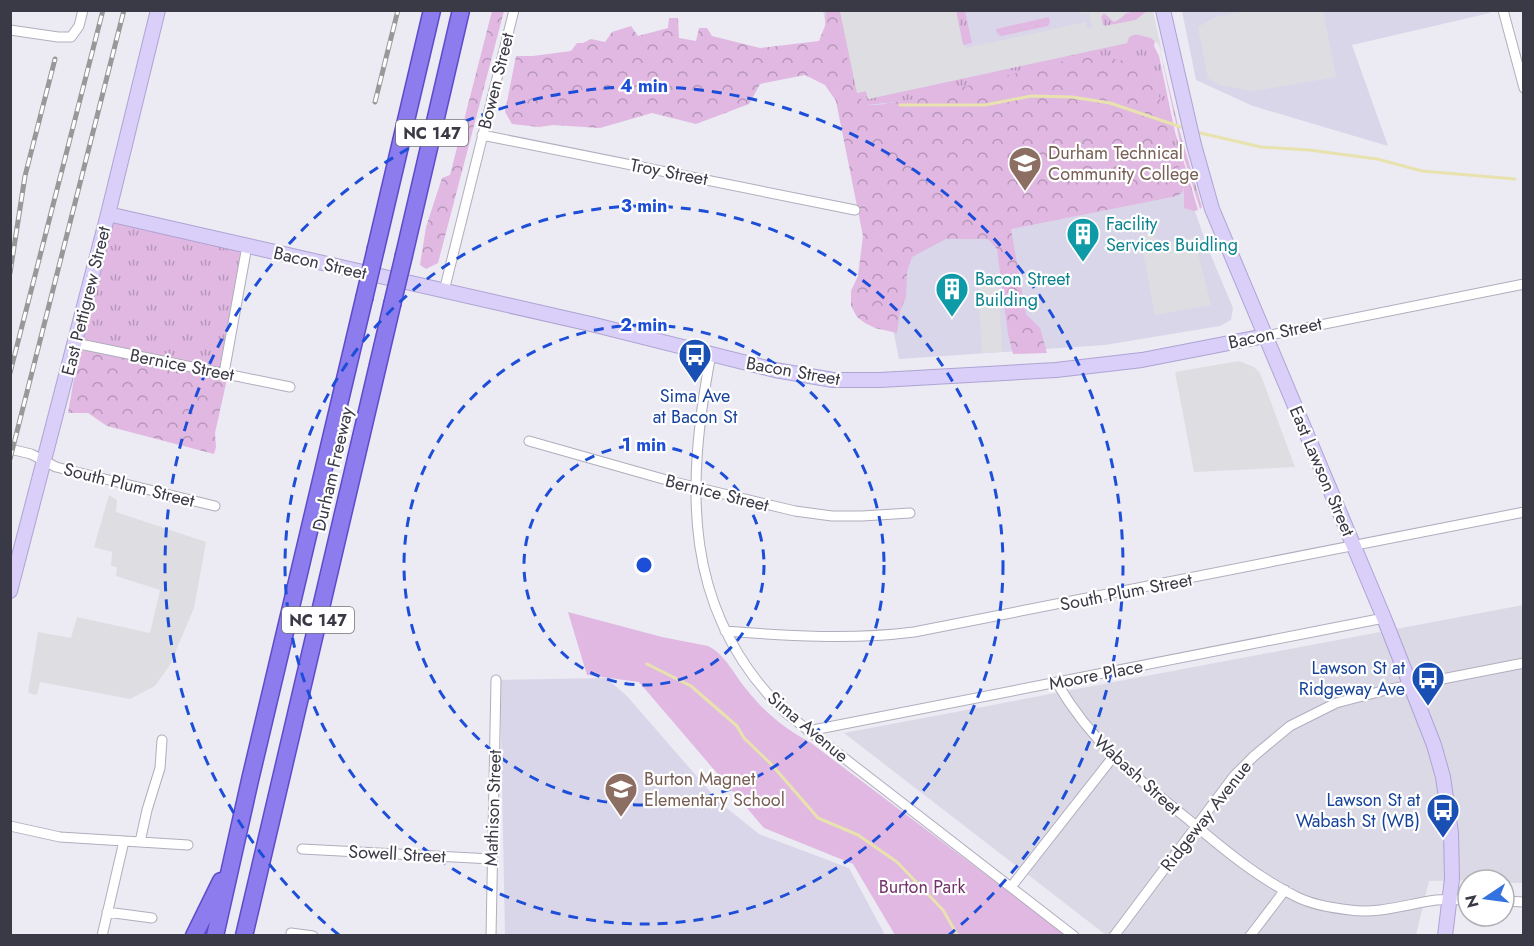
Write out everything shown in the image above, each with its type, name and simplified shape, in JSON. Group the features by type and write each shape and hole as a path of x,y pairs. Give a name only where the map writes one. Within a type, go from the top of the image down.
{"highway":[{"name":"Durham Freeway","path":"215,936 432,10"},
{"name":"Durham Freeway","path":"244,936 461,10"},
{"path":"194,936 232,859"},
{"path":"249,936 250,912"}],"street":[{"path":"10,30 71,37 80,26 83,10"},
{"name":"East Pettigrew Street","path":"10,591 108,214 158,10"},
{"name":"Bowen Street","path":"444,291 514,10"},
{"name":"East Lawson Street","path":"1163,10 1194,145 1212,209 1384,618 1434,745 1443,777 1451,833 1450,899 1445,936"},
{"path":"1503,10 1524,88"},
{"name":"Troy Street","path":"482,135 855,210"},
{"name":"Bacon Street","path":"108,214 798,375 844,381 1046,370 1142,360 1524,284"},
{"path":"224,373 247,246"},
{"name":"Bernice Street","path":"75,343 290,387"},
{"name":"Sima Avenue","path":"711,354 698,430 696,488 700,540 707,582 725,631 740,659 762,688 786,713 1074,936"},
{"name":"Bernice Street","path":"529,441 764,505 816,514 862,516 910,513"},
{"name":"South Plum Street","path":"10,449 31,454 56,467 215,506"},
{"name":"South Plum Street","path":"725,631 800,636 871,637 914,632 1524,512"},
{"name":"Moore Place","path":"808,731 1384,618"},
{"name":"Ridgeway Avenue","path":"1114,936 1234,776 1290,726 1346,699 1524,663"},
{"name":"Mathison Street","path":"491,936 496,680"},
{"name":"Wabash Street","path":"1057,682 1080,719 1113,757 1196,827 1238,859 1285,890 1310,902 1352,910 1386,910 1437,900 1456,899"},
{"path":"140,842 160,768 162,740"},
{"path":"1011,887 1113,757"},
{"path":"10,826 60,837 188,845"},
{"path":"102,936 124,841"},
{"name":"Sowell Street","path":"302,849 492,860"},
{"path":"1250,936 1285,890"},
{"path":"107,912 152,918"},
{"path":"291,933 313,936"}],"shaded area":[{"path":"1490,10 1490,13 1352,45 1388,146 1253,106 1196,80 1182,11"},
{"name":"Durham Technical Community College","path":"823,11 1145,11 1186,185 1207,246 1233,308 1231,320 1220,326 1105,345 899,359 887,299 884,299"},
{"path":"840,11 956,11 963,45 966,48 1086,22 1087,28 1091,29 1089,13 1081,14 1080,11 1128,11 1114,22 1103,14 1101,17 1105,26 1136,20 1147,11 1153,11 1162,52 1151,38 1135,34 1129,37 1127,43 868,99 866,91 857,93"},
{"path":"1247,11 1323,11 1336,77 1253,91 1220,85 1208,78 1198,27 1216,17"},
{"path":"1148,234 1165,243 1194,238 1211,305 1155,315 1140,236"},
{"path":"998,275 1002,352 982,353 978,276"},
{"path":"1239,361 1254,367 1260,373 1295,467 1194,472 1175,372"},
{"path":"109,495 117,500 116,512 206,542 194,608 170,665 155,686 130,699 40,682 37,695 28,693 38,632 71,638 77,617 150,633 160,590 116,576 117,567 111,566 112,552 94,547"},
{"path":"1523,605 1523,883 1516,883 1516,868 1456,868 1456,881 1429,881 1416,935 1106,935 844,733"},
{"name":"Burton Magnet Elementary School","path":"606,678 627,696 719,802 759,834 849,868 885,935 505,935 500,680"}],"green space":[{"path":"492,11 504,11 438,263 426,269 420,265 426,227 442,178 450,175"},
{"path":"826,11 837,11 855,93 867,105 920,98 1087,55 1126,61 1153,75 1184,186 1183,192 1177,196 1011,229 1026,314 1040,328 1047,353 1013,354 1008,334 997,249 988,239 946,239 912,257 907,272 906,297 900,312 897,333 875,328 857,317 851,306 851,291 858,276 863,236 836,101 825,85 805,75 760,84 749,104 696,124 652,113 600,128 553,125 539,127 512,124 505,112 516,56 571,51 577,43 591,39 605,42 612,32 631,26 638,36 668,28 669,18 678,18 679,38 696,41 699,28 707,28 712,36 760,48 819,41 825,26"},
{"path":"837,11 840,11 857,92 866,91 868,99 1127,43 1129,37 1135,35 1152,38 1155,40 1154,46 1159,56 1175,132 1198,210 1184,208 1184,186 1153,75 866,105 855,94"},
{"path":"956,11 965,11 972,43 963,45"},
{"path":"1131,11 1147,11 1136,20 1103,25 1101,16 1103,14 1114,22"},
{"path":"1049,17 1050,22 997,33 996,29"},
{"path":"1050,22 1048,26 1001,36 997,33"},
{"path":"1159,46 1179,129 1202,207 1200,209 1182,151"},
{"path":"110,217 243,249 221,370 78,340"},
{"path":"79,350 101,352 227,379 215,433 214,454 107,426 88,413 68,413"},
{"name":"Burton Park","path":"568,612 662,637 708,646 725,660 754,699 776,720 811,743 1066,935 895,935 853,864 764,828 639,682 587,675"}],"waterway":[{"path":"900,105 985,105 1031,96 1072,97 1110,103 1184,128"},
{"path":"1196,132 1261,147 1309,150 1377,159 1422,171 1515,179"},
{"path":"647,664 691,686 737,726 744,738 772,765 818,818 858,835 897,862 943,910 958,936"}],"railway":[{"path":"10,373 103,10"},
{"path":"10,459 124,10"},
{"path":"375,102 398,10"},
{"path":"10,273 25,176 55,59"}],"place":[{"name":"Durham Technical Community College","path":"1025,192"},
{"name":"Facility Services Buidling","path":"1083,263"},
{"name":"Bacon Street Building","path":"952,318"},
{"name":"Sima Ave at Bacon St","path":"695,384"},
{"name":"Lawson St at Ridgeway Ave","path":"1428,707"},
{"name":"Burton Magnet Elementary School","path":"621,818"},
{"name":"Lawson St at Wabash St (WB)","path":"1443,839"}]}
